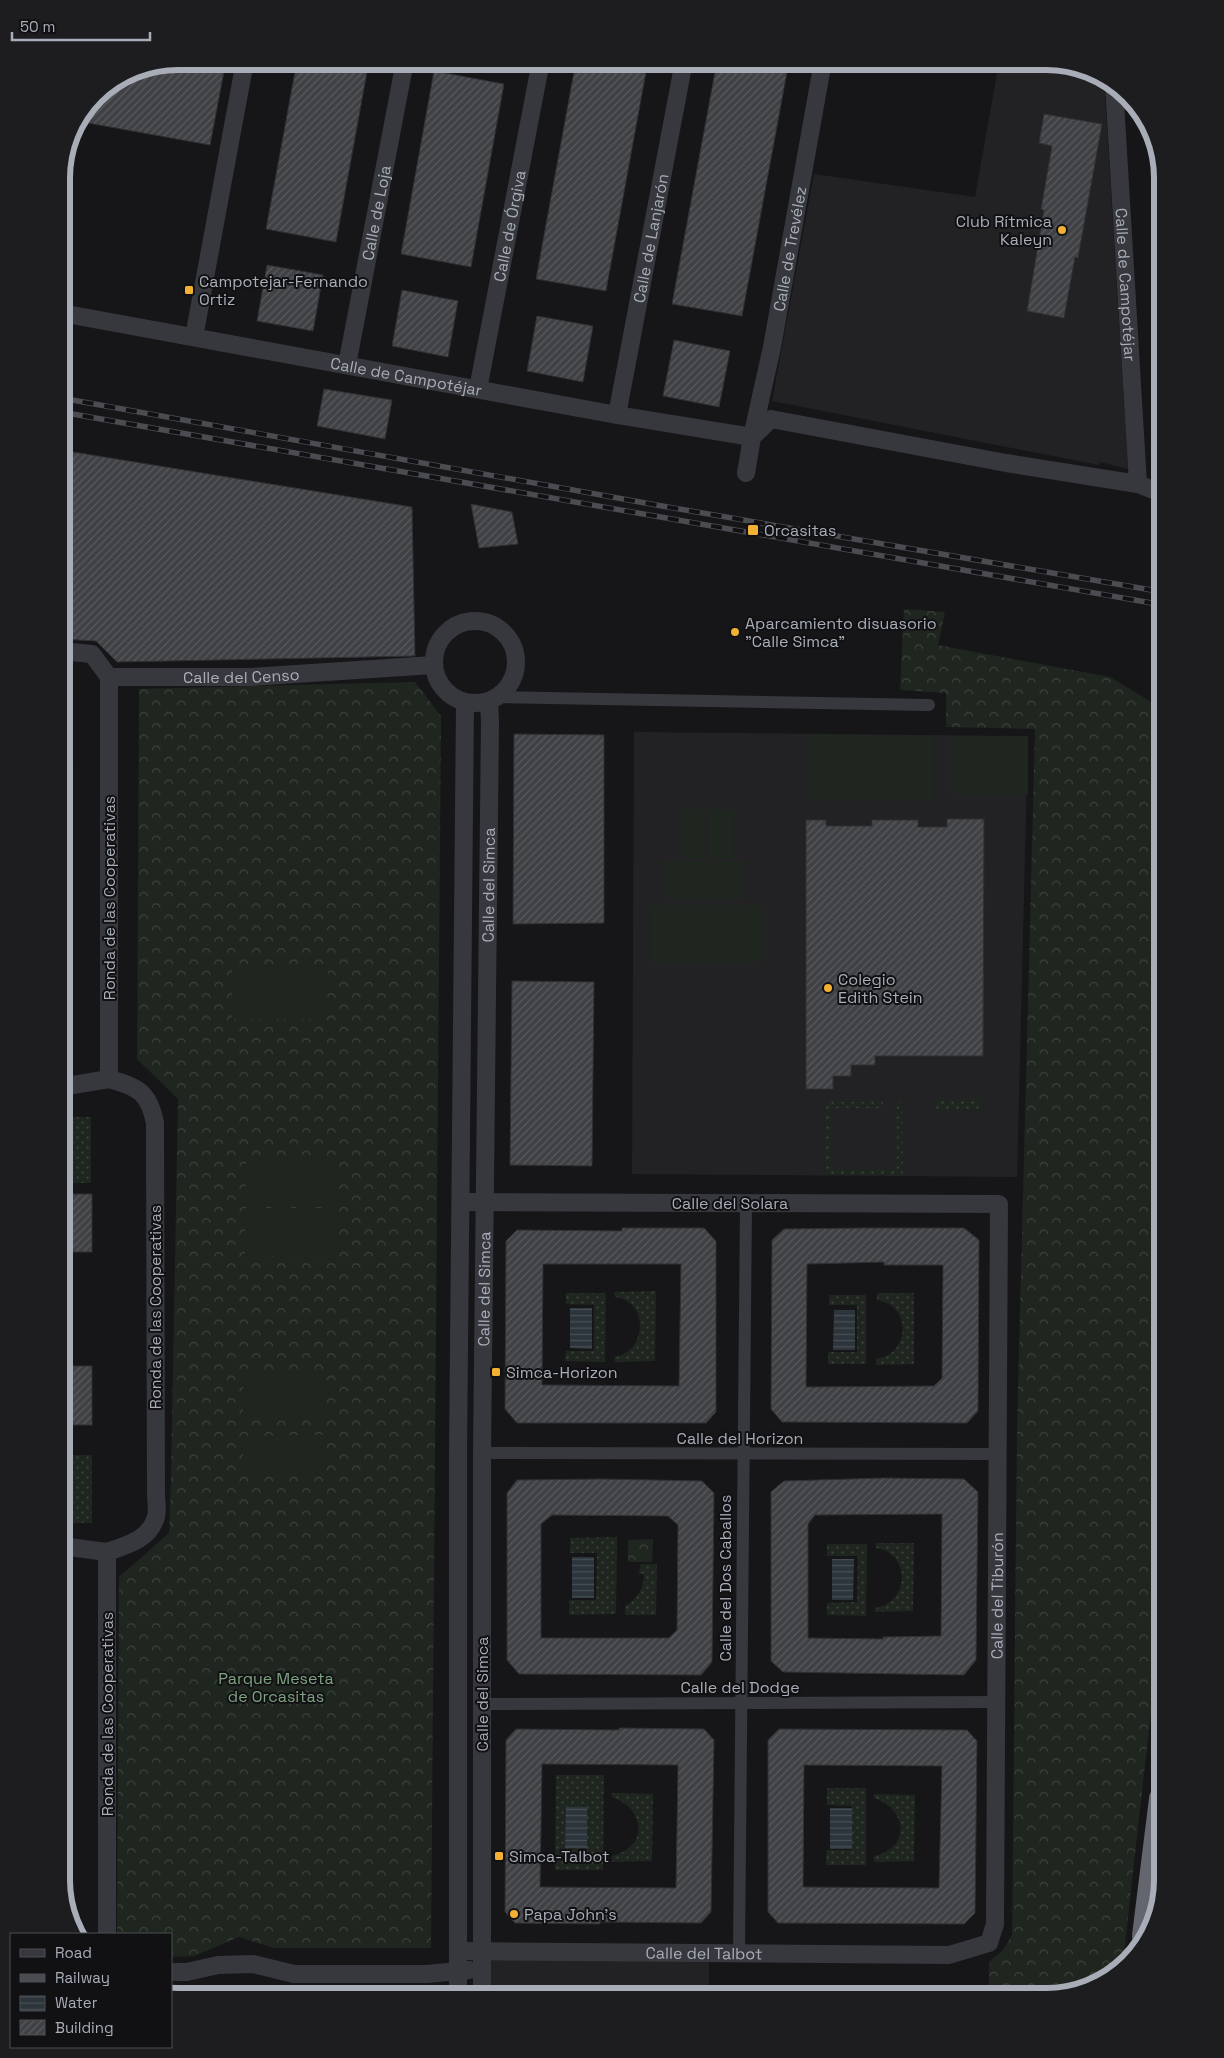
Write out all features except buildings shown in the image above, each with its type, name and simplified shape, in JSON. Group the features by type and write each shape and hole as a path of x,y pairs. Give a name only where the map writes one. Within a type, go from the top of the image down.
{"highway":[{"path":"1149,1910 1154,1872"}],"street":[{"path":"194,337 243,70"},
{"name":"Calle de Loja","path":"347,365 403,70"},
{"name":"Calle de Órgiva","path":"478,389 539,70"},
{"name":"Calle de Lanjarón","path":"617,415 682,70"},
{"name":"Calle de Trevélez","path":"752,437 772,347 822,70"},
{"name":"Calle de Campotéjar","path":"70,314 617,415 752,437 771,419 1146,487 1115,95"},
{"path":"746,473 752,437"},
{"path":"493,699 507,689 513,679 516,655 510,639 497,627 481,621 466,621 453,627 442,637 435,650 433,665 438,682 449,695 465,703 477,704 493,699 929,705"},
{"path":"70,652 92,654 109,677"},
{"name":"Calle del Censo","path":"109,677 250,677 433,665"},
{"name":"Ronda de las Cooperativas","path":"108,1933 107,1552 133,1543 147,1534 156,1517 154,1124 151,1105 142,1094 132,1086 108,1078 109,677"},
{"name":"Calle del Simca","path":"482,1988 482,1453 490,722 493,699"},
{"name":"Calle del Simca","path":"458,1988 458,1454 465,703"},
{"path":"70,1085 108,1078"},
{"name":"Calle del Solara","path":"460,1202 999,1204"},
{"name":"Calle del Dos Caballos","path":"740,1953 742,1454 746,1204"},
{"name":"Calle del Tiburón","path":"949,1955 989,1943 995,1924 999,1204"},
{"name":"Calle del Horizon","path":"482,1453 998,1454"},
{"path":"70,1547 107,1552"},
{"name":"Calle del Dodge","path":"482,1704 997,1702"},
{"name":"Calle del Talbot","path":"458,1951 949,1955"},
{"path":"172,1972 187,1972 218,1965 254,1964 294,1974 427,1974 458,1970 481,1970"}],"shaded area":[{"path":"998,70 1053,70 1067,72 1094,81 1104,87 1128,469 1100,462 1099,465 772,401 814,174 975,197"},
{"name":"Colegio Edith Stein","path":"634,732 1028,736 1017,1177 632,1174"},
{"path":"482,1951 709,1953 709,1988 482,1988"}],"green space":[{"path":"904,609 945,612 938,645 1110,677 1154,704 1154,1685 1124,1954 1106,1970 1094,1977 1067,1986 1053,1988 989,1988 989,1962 1003,1950 1012,1935 1017,1429 1035,729 946,727 946,693 900,690"},
{"name":"Parque Meseta de Orcasitas","path":"415,682 441,716 431,1948 274,1948 239,1937 194,1956 172,1957 172,1933 117,1933 119,1577 169,1533 178,1099 137,1059 139,689"},
{"path":"808,734 933,736 932,801 807,800"},
{"path":"951,736 1028,736 1028,794 951,794"},
{"path":"680,809 705,809 704,858 680,858"},
{"path":"709,809 733,810 733,859 709,859"},
{"path":"664,861 743,861 743,899 664,898"},
{"path":"651,905 761,905 761,962 651,962"},
{"path":"328,965 327,1019 232,1019 232,966"},
{"path":"897,1099 902,1099 903,1175 825,1175 825,1102 883,1102 883,1108 831,1108 831,1170 897,1170"},
{"path":"981,1099 981,1109 936,1110 936,1100"},
{"path":"70,1117 91,1117 91,1183 70,1183"},
{"path":"246,1158 339,1158 339,1202 246,1202"},
{"path":"245,1208 338,1208 338,1256 245,1256"},
{"path":"656,1291 655,1361 615,1362 614,1357 625,1353 633,1346 638,1337 640,1327 639,1316 634,1307 626,1301 615,1297 614,1292"},
{"path":"566,1293 606,1293 605,1362 565,1361 566,1351 594,1351 594,1305 566,1304"},
{"path":"877,1293 914,1293 914,1364 876,1365 876,1359 888,1355 896,1348 903,1330 897,1311 888,1304 877,1300"},
{"path":"829,1295 866,1295 866,1364 828,1364 828,1352 857,1352 857,1305 829,1305"},
{"path":"243,1373 324,1374 323,1416 243,1415"},
{"path":"327,1435 326,1476 243,1476 243,1436"},
{"path":"70,1455 92,1455 92,1523 70,1523"},
{"path":"617,1537 616,1614 569,1615 569,1600 596,1600 597,1553 570,1553 570,1538"},
{"path":"653,1539 652,1562 628,1562 628,1540"},
{"path":"876,1543 914,1543 913,1611 875,1612 875,1608 887,1604 895,1597 900,1588 902,1578 896,1559 887,1552 876,1548"},
{"path":"827,1544 867,1544 866,1616 827,1615 827,1603 857,1602 858,1556 827,1556"},
{"path":"640,1564 657,1564 656,1615 625,1615 625,1606 636,1597 643,1584 644,1574 639,1574"},
{"path":"556,1775 604,1775 603,1870 555,1870"},
{"path":"827,1788 866,1788 866,1865 826,1865 827,1850 852,1850 852,1806 827,1805"},
{"path":"612,1793 653,1794 652,1861 612,1862 612,1856 632,1845 637,1837 639,1828 632,1810 612,1797"},
{"path":"874,1794 915,1795 914,1861 874,1862 874,1856 886,1852 894,1845 899,1837 901,1828 894,1811 874,1798"},
{"path":"989,1985 989,1988 954,1988 954,1986"},
{"path":"726,1986 954,1986 954,1988 726,1988"}],"water":[{"path":"570,1308 592,1308 592,1349 570,1348"},
{"path":"834,1310 855,1310 855,1350 833,1350"},
{"path":"572,1557 594,1557 594,1598 572,1598"},
{"path":"832,1559 854,1559 853,1600 832,1600"},
{"path":"566,1807 587,1807 587,1848 565,1848"},
{"path":"830,1808 852,1808 852,1849 830,1849"}],"railway":[{"path":"70,400 662,506 1154,590"},
{"path":"70,414 1154,603"}],"place":[{"name":"Club Rítmica Kaleyn","path":"1062,230"},
{"name":"Campotejar-Fernando Ortiz","path":"189,290"},
{"name":"Orcasitas","path":"753,530"},
{"name":"Aparcamiento disuasorio \"Calle Simca\"","path":"735,632"},
{"name":"Colegio Edith Stein","path":"828,988"},
{"name":"Simca-Horizon","path":"496,1372"},
{"name":"Simca-Talbot","path":"499,1856"},
{"name":"Papa John's","path":"514,1914"}]}
